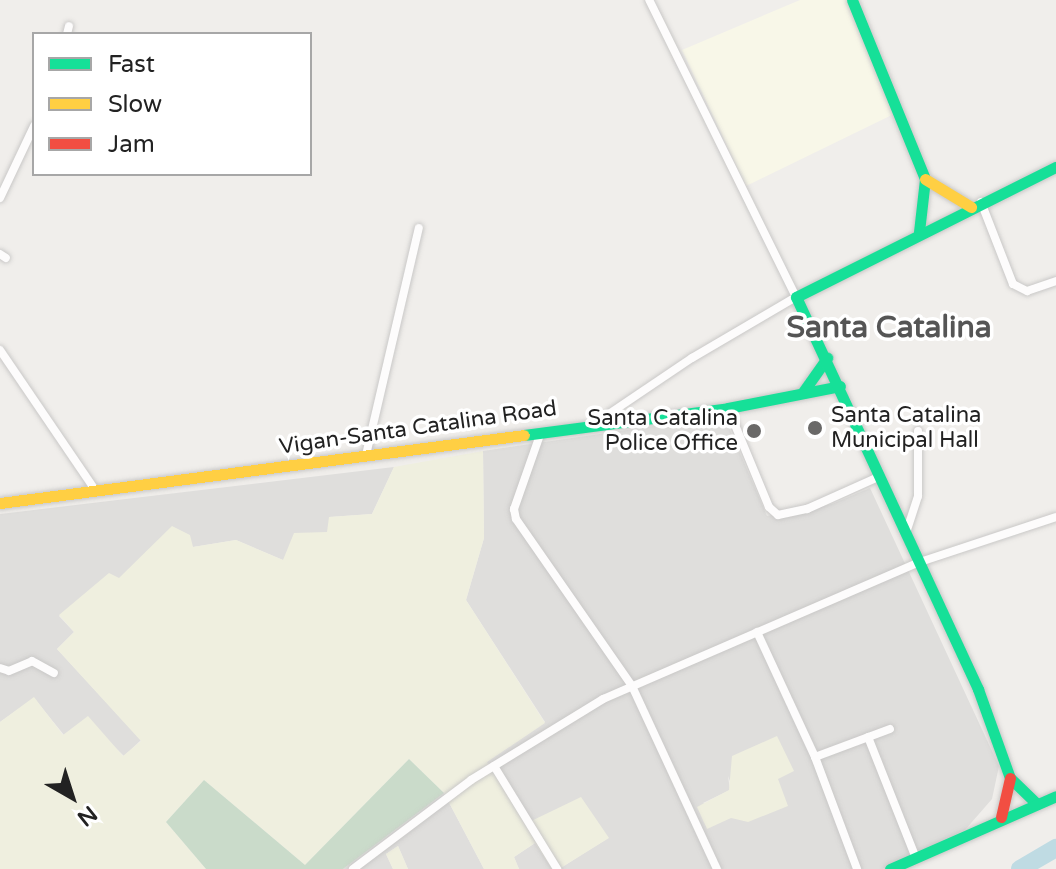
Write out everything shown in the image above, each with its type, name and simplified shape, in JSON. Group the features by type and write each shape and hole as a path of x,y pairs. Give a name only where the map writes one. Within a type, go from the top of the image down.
{"main road":[{"path":"852,0 925,179 919,232"},
{"path":"1037,804 1010,778 978,689 906,533 876,478 840,386 796,297 919,232 1056,167"},
{"path":"925,179 976,204"},
{"path":"803,392 827,358"},
{"name":"Vigan-Santa Catalina Road","path":"0,503 728,408 840,386"},
{"path":"1001,817 1010,778"},
{"path":"890,869 1001,817 1056,796"}],"street":[{"path":"593,425 692,358 796,297 649,0"},
{"path":"0,198 32,130"},
{"path":"976,204 1013,284 1027,291 1056,281"},
{"path":"366,455 419,228"},
{"path":"0,350 96,491"},
{"path":"728,408 769,507 778,515 807,509 876,478"},
{"path":"906,533 918,496 918,431"},
{"path":"541,432 514,509 516,519 632,686 717,869"},
{"path":"353,869 494,766 632,686 920,562 1056,517"},
{"path":"757,632 815,757 857,869"},
{"path":"0,668 9,671 32,661 54,673"},
{"path":"815,757 890,729"},
{"path":"868,737 915,856"},
{"path":"494,766 557,869"}],"shaded area":[{"path":"800,0 851,0 898,112 746,186 682,50"},
{"path":"724,416 767,516 832,504 870,488 999,766 992,799 965,830 882,869 559,869 608,838 525,825 486,762 545,722 466,600 484,538 483,451","holes":["728,776 745,821 703,803 730,790"]},
{"path":"394,467 372,514 330,517 328,532 283,560 236,540 193,547 172,527 119,579 59,616 74,632 57,649 141,740 124,756 94,727 64,735 34,698 0,722 0,514"},
{"path":"444,793 484,869 408,869 398,846 386,854 393,869 343,869"},
{"path":"535,843 552,869 519,869 514,857"}],"green space":[{"path":"483,451 484,538 466,600 545,723 487,762 525,824 581,797 609,838 559,869 552,869 535,843 514,857 519,869 484,869 444,793 409,759 305,865 204,780 166,822 206,869 0,869 0,722 34,697 63,735 88,716 123,756 141,741 57,649 74,632 59,615 109,573 119,578 172,526 190,535 193,547 236,540 283,560 294,533 327,532 329,517 372,514 394,467"},
{"path":"777,736 794,771 778,779 788,806 748,822 731,818 707,829 697,807 729,790 732,756"},
{"path":"409,759 444,793 343,869 206,869 166,822 204,780 305,865"},
{"path":"398,846 408,869 393,869 386,854"}],"waterway":[{"path":"1020,869 1056,848"}],"traffic: fast":[{"path":"852,0 925,179 919,232"},
{"path":"1037,804 1010,778 978,689 796,297 1056,167"},
{"path":"803,392 827,358"},
{"path":"524,435 728,408 840,386"},
{"path":"890,869 1056,796"}],"traffic: slow":[{"path":"925,179 971,207"},
{"path":"0,503 524,435"}],"traffic: jam":[{"path":"1001,817 1010,778"}],"place":[{"name":"Santa Catalina Municipal Hall","path":"815,428"},
{"name":"Santa Catalina Police Office","path":"754,431"}],"district":[{"name":"Santa Catalina","path":"889,328"}]}
